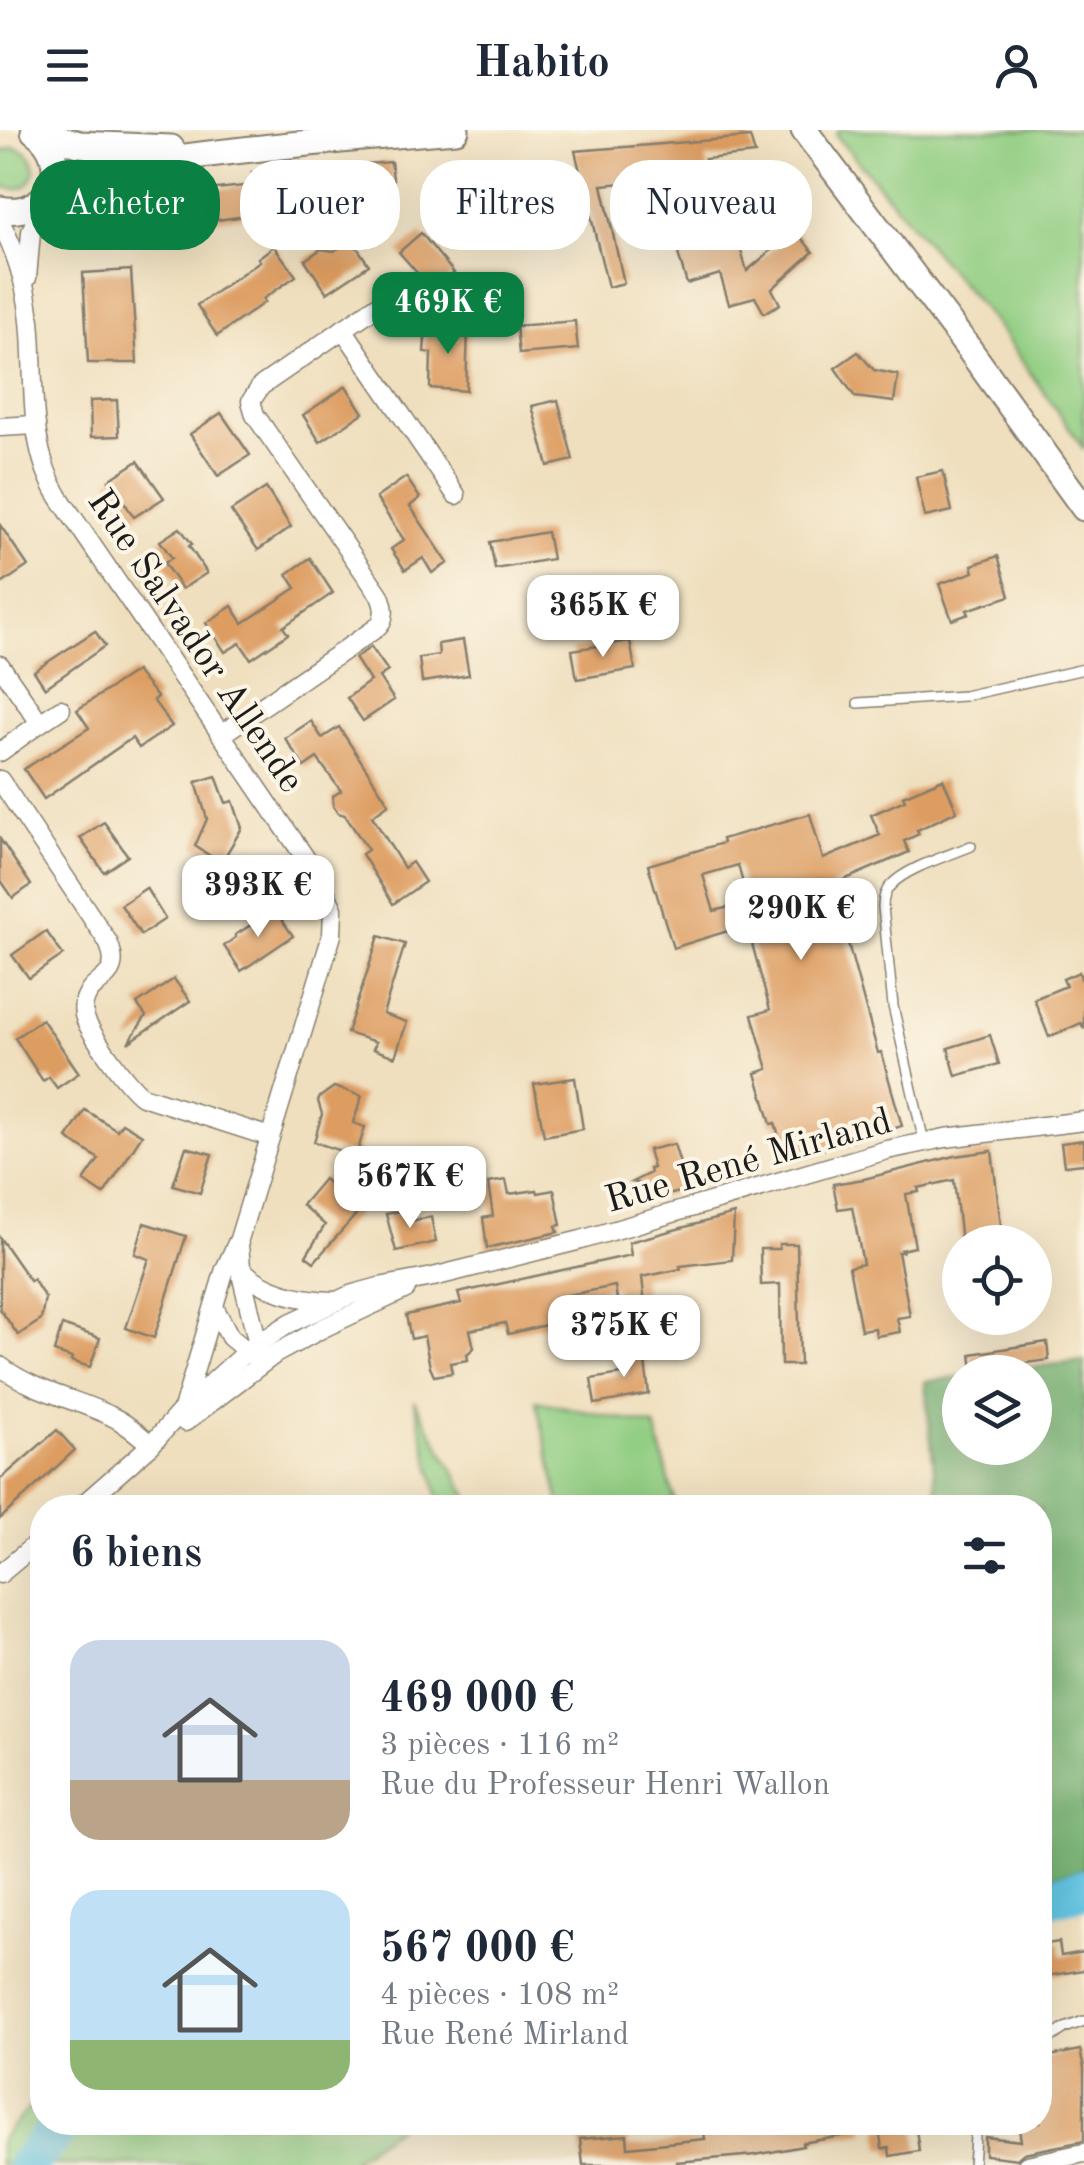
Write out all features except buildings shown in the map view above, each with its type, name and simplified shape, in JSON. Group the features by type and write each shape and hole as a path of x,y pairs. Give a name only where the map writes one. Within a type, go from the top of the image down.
{"street":[{"path":"162,160 456,130"},
{"path":"804,130 1084,508"},
{"path":"34,131 79,144 216,152"},
{"path":"34,131 48,142 54,160"},
{"path":"0,209 13,211 30,205"},
{"path":"0,221 26,294"},
{"path":"26,294 30,239"},
{"name":"Rue Salvador Allende","path":"26,294 39,448 52,486 324,885 333,910 332,935 183,1409"},
{"path":"222,734 375,629 384,617 379,594 255,415 252,405 260,386 390,296"},
{"path":"343,330 456,495"},
{"path":"0,427 36,424"},
{"path":"0,664 40,723"},
{"path":"0,752 61,709"},
{"path":"0,780 108,942 113,966 87,994 83,1010 89,1027 129,1084 142,1096 270,1137"},
{"name":"Rue René Mirland","path":"93,1495 151,1444 183,1409 290,1324 334,1302 379,1286 433,1277 581,1240 878,1153 924,1142 1084,1121"},
{"name":"Rue Salvador Allende","path":"239,1239 256,1352"},
{"name":"Rue René Mirland","path":"241,1269 266,1287 305,1299 334,1302"},
{"name":"Rue René Mirland","path":"151,1444 168,1434 256,1352 433,1277"},
{"path":"214,1307 234,1342 256,1352"},
{"path":"0,1366 43,1392 110,1416 151,1444"},
{"path":"0,1574 30,1549"},
{"path":"1027,2165 1084,2154"}],"lane":[{"path":"858,703 964,696 1084,668"},
{"path":"924,1142 893,1006 882,906 888,887 910,872 971,846"},
{"path":"1052,2037 1084,2021"},
{"path":"973,2165 975,2135"}],"green space":[{"path":"838,130 1084,130 1084,449 998,327 836,135"},
{"path":"15,147 26,152 32,160 28,183 12,189 0,185 0,152"},
{"path":"1084,1361 1084,1869 1052,1876 1052,1495 937,1495 925,1382 942,1380 942,1465 1052,1465 1052,1365"},
{"path":"414,1400 467,1495 438,1495"},
{"path":"536,1401 655,1426 673,1495 558,1495"},
{"path":"30,2108 30,2135 386,2135 354,2158 356,2165 0,2165 0,2139"}],"waterway":[{"path":"1052,1896 1084,1889"},
{"path":"27,2165 53,2135"}]}
